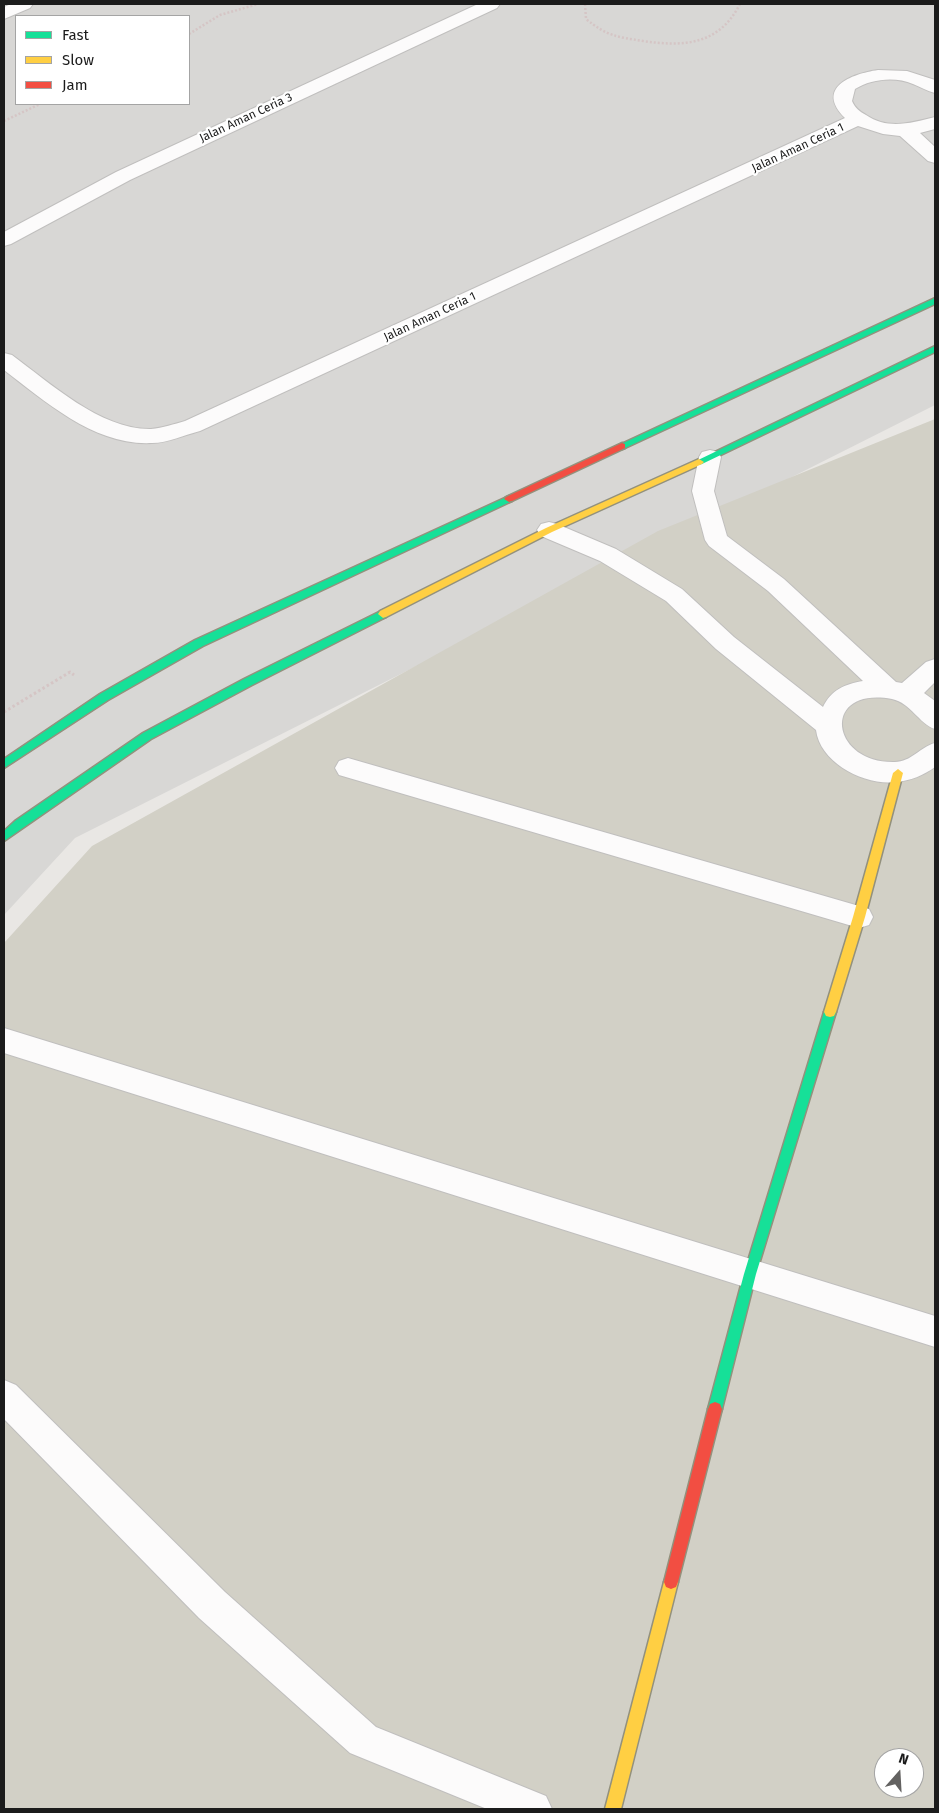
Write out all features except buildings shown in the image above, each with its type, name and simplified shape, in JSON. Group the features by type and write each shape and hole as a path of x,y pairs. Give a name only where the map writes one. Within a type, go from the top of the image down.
{"street":[{"path":"4,14 24,4"},
{"name":"Jalan Aman Ceria 3","path":"4,240 123,176 491,4"},
{"path":"935,88 923,81 891,74 861,79 850,85 844,93 843,102 848,111 858,119 880,128 905,130 922,128 935,123"},
{"name":"Jalan Aman Ceria 1","path":"4,360 78,412 118,432 151,436 192,426 812,142 858,119"},
{"path":"905,130 935,157"},
{"path":"4,764 104,697 199,643 935,301"},
{"path":"4,837 19,824 147,736 248,682 549,530 710,457 935,349"},
{"path":"710,457 703,491 717,540 776,585 897,692 921,703 935,719"},
{"path":"549,530 608,555 674,595 725,643 827,724"},
{"path":"935,668 897,692 870,689 854,692 840,700 831,710 827,724 836,748 848,759 863,768 880,772 898,773 914,770 927,762 935,753"},
{"path":"348,768 859,917"},
{"path":"612,1809 750,1274 859,917 898,773"},
{"path":"4,1040 935,1332"},
{"path":"4,1396 212,1605 363,1740 533,1809"}],"path":[{"path":"190,33 220,15 258,4"},
{"path":"585,4 586,19 598,29 612,36 666,44 688,44 716,32 732,20 740,4"},
{"path":"4,121 38,105"}],"shaded area":[{"path":"4,4 935,4 935,405 75,838 4,915"},
{"path":"935,419 935,1809 4,1809 4,943 92,846 658,531"}],"traffic: fast":[{"path":"622,446 935,301"},
{"path":"699,462 935,349"},
{"path":"4,764 104,697 199,643 509,499"},
{"path":"4,837 19,824 147,736 248,682 383,614"},
{"path":"715,1409 750,1274 830,1012"}],"traffic: slow":[{"path":"383,614 549,530 699,462"},
{"path":"830,1012 859,917 898,773"},
{"path":"613,1809 671,1582"}],"traffic: jam":[{"path":"509,499 622,446"},
{"path":"671,1582 715,1409"}]}
